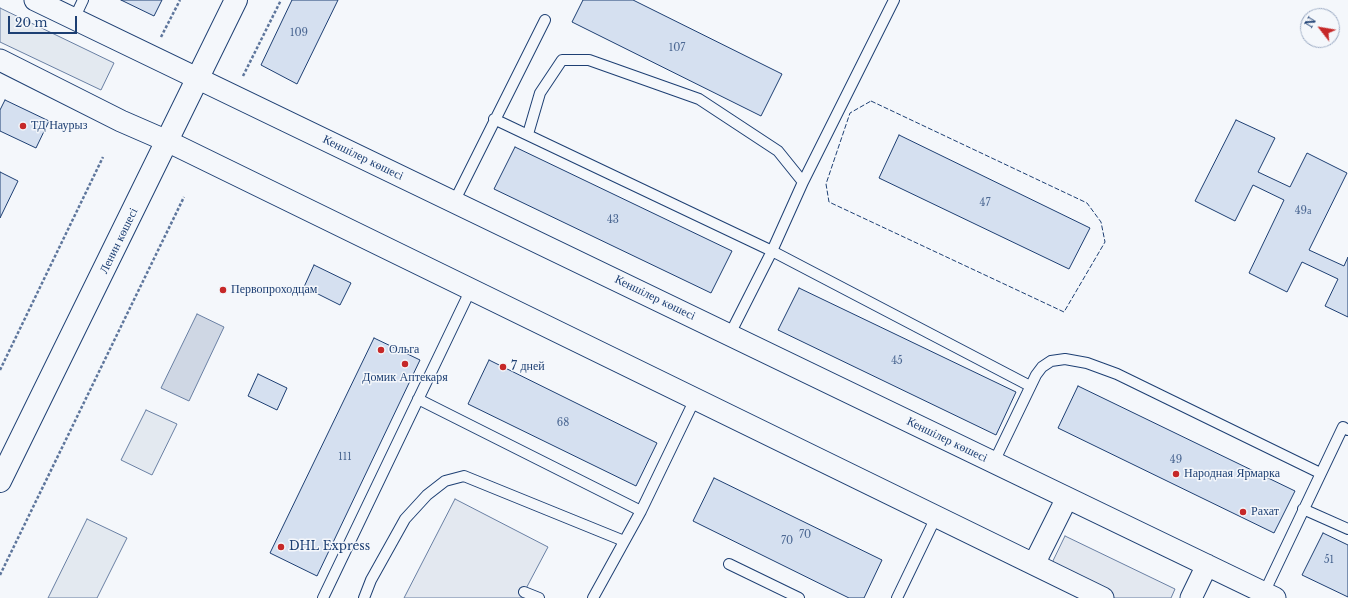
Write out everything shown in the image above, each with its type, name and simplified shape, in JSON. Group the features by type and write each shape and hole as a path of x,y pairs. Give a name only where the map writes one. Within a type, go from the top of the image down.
{"main road":[{"name":"Ленин көшесі","path":"0,480 236,0"}],"street":[{"name":"Кеншілер көшесі","path":"35,0 730,334 1269,596"},
{"path":"0,60 121,121 167,141 1103,598"},
{"path":"1034,564 1067,498"},
{"path":"1191,598 1207,565"}],"lane":[{"path":"74,19 83,0"},
{"path":"730,334 772,251 803,182 894,0"},
{"path":"454,202 494,119 545,20"},
{"path":"528,134 540,93 562,60 589,60 699,99 778,151 803,182"},
{"path":"494,119 772,251 1030,386"},
{"path":"323,598 471,289"},
{"path":"994,462 1030,386 1042,367 1051,361 1064,359 1087,362 1117,374 1320,473"},
{"path":"418,399 641,511"},
{"path":"593,598 641,511 695,399"},
{"path":"1269,596 1303,509 1320,473 1343,427 1348,430"},
{"path":"364,598 371,580 405,519 427,495 445,481 464,476 624,541"},
{"path":"1303,509 1348,529"},
{"path":"896,598 936,517"},
{"path":"729,564 799,598"},
{"path":"524,592 539,598"}],"path":[{"path":"160,40 180,0"},
{"path":"242,78 281,0"},
{"path":"0,370 103,158"},
{"path":"0,575 184,197"}],"shaded area":[{"path":"0,8 114,63 101,90 0,42"},
{"path":"197,314 224,327 189,401 161,388"},
{"path":"146,410 177,424 152,475 121,460"},
{"path":"455,499 548,547 521,598 404,598"},
{"path":"87,519 127,538 97,598 48,598"},
{"path":"1065,536 1175,589 1171,598 1114,598 1050,567"}],"building":[{"path":"121,0 162,0 154,16"},
{"path":"292,0 338,0 297,84 261,65"},
{"path":"583,0 633,0 782,74 761,116 572,22"},
{"name":"ТД Наурыз","path":"5,100 49,121 36,148 0,131 0,110"},
{"path":"1236,120 1275,138 1258,172 1290,187 1307,153 1347,173 1309,250 1344,266 1348,257 1348,317 1325,306 1338,279 1302,262 1287,292 1249,273 1284,200 1253,185 1235,221 1195,201"},
{"path":"899,135 1090,228 1069,269 879,178"},
{"path":"515,147 732,251 711,293 494,189"},
{"path":"0,172 18,181 0,218"},
{"path":"314,265 351,283 340,305 304,287"},
{"path":"799,288 1016,392 996,435 778,330"},
{"path":"374,338 420,360 317,576 270,553"},
{"path":"489,360 657,443 636,486 468,404"},
{"path":"258,374 287,388 277,410 248,396"},
{"path":"1078,386 1295,491 1274,533 1058,428"},
{"path":"714,478 882,560 864,598 849,598 693,521"},
{"path":"1323,533 1348,545 1348,597 1302,575"}],"fence":[{"path":"871,101 1087,203 1101,222 1105,242 1064,312 829,202 826,184 850,113 871,101"}],"place":[{"name":"ТД Наурыз","path":"23,126"},
{"name":"Первопроходцам","path":"223,290"},
{"name":"Ольга","path":"381,350"},
{"name":"Домик Аптекаря","path":"405,364"},
{"name":"7 дней","path":"503,367"},
{"name":"Народная Ярмарка","path":"1176,474"},
{"name":"Рахат","path":"1243,512"},
{"name":"DHL Express","path":"281,547"}]}
